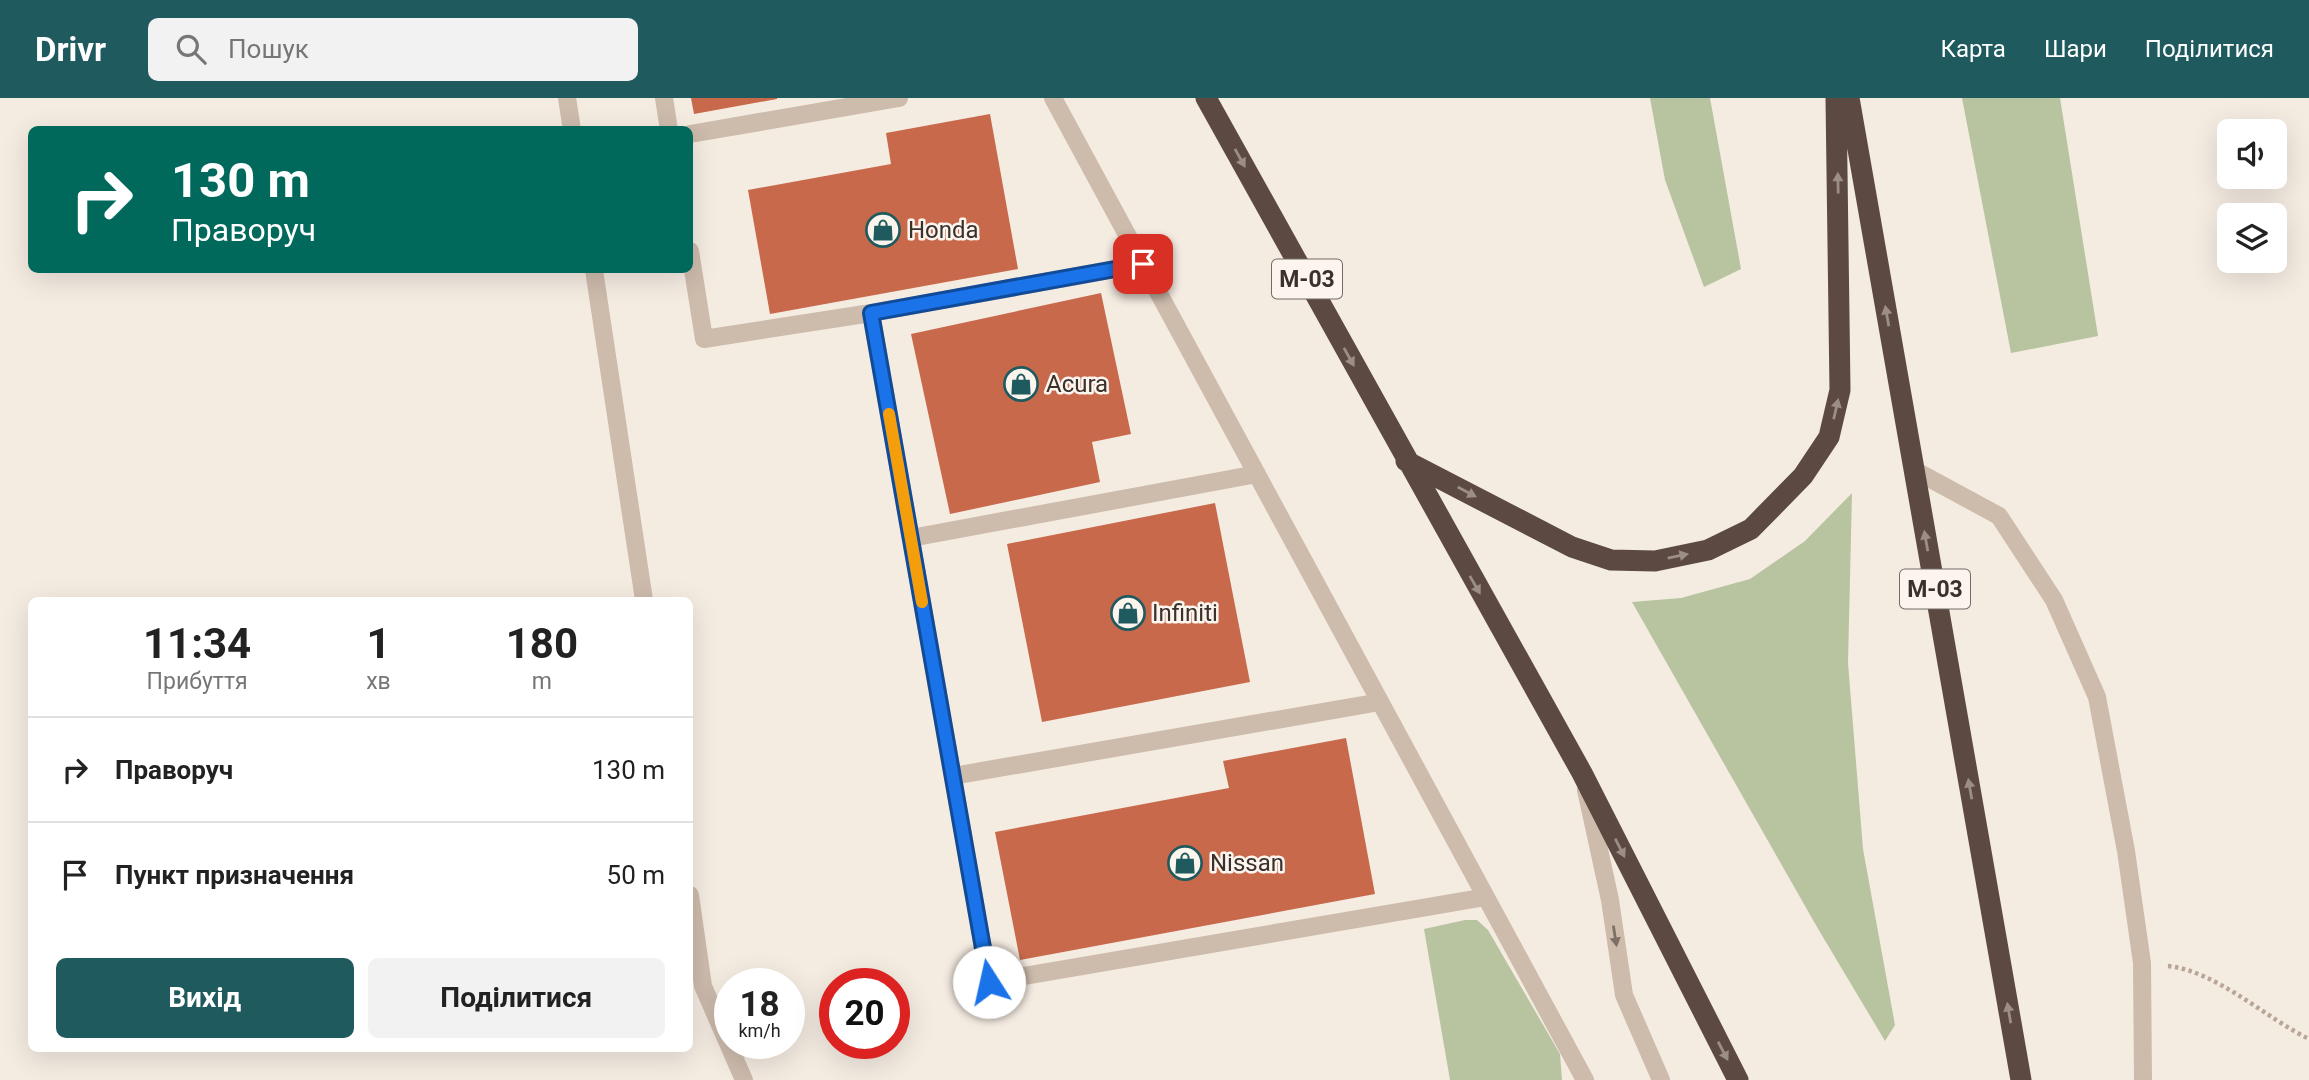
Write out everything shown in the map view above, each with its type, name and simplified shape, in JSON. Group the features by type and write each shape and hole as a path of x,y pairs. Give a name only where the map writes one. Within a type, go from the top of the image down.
{"highway":[{"name":"М-03","path":"1206,98 1582,773 1738,1080"},
{"path":"1406,461 1572,547 1611,560 1655,561 1709,550 1751,529 1803,476 1829,437 1840,390 1836,98"},
{"name":"М-03","path":"1849,98 2021,1080"}],"lane":[{"path":"567,98 571,126"},
{"path":"664,98 668,126"},
{"path":"693,133 899,98"},
{"path":"1053,98 1585,1080"},
{"path":"693,270 704,339 871,313 1143,264"},
{"path":"594,273 644,597"},
{"path":"871,313 989,982 1486,897"},
{"path":"1914,470 1999,516 2054,600 2097,696 2126,851 2142,963 2143,1080"},
{"path":"911,538 1257,474"},
{"path":"953,776 1380,702"},
{"path":"1582,773 1610,900 1624,995 1661,1080"},
{"path":"693,916 703,986 744,1080"}],"path":[{"path":"2142,963 2179,967 2230,990 2309,1038"}],"green space":[{"path":"1650,98 1710,98 1741,269 1704,287 1665,180"},
{"path":"1962,98 2060,98 2098,336 2011,353"},
{"path":"1852,493 1848,663 1863,849 1895,1025 1885,1041 1632,602 1681,598 1750,579 1805,541"},
{"path":"1477,920 1488,930 1560,1054 1562,1080 1450,1080 1424,929"}],"building":[{"path":"691,98 777,98 777,99 694,114"},
{"name":"Honda","path":"990,114 1018,269 770,314 748,190 891,164 886,133"},
{"name":"Acura","path":"1101,293 1131,434 1092,442 1100,482 950,514 911,334"},
{"name":"Infiniti","path":"1215,503 1250,682 1042,722 1007,544"},
{"name":"Nissan","path":"1346,738 1375,894 1020,960 995,832 1229,788 1223,761"}],"slow traffic":[{"path":"889,414 922,602"}],"place":[{"name":"Honda","path":"883,230"},
{"name":"Acura","path":"1021,384"},
{"name":"Infiniti","path":"1128,613"},
{"name":"Nissan","path":"1185,863"}],"route":[{"path":"989,982 871,313 1143,264"}]}
